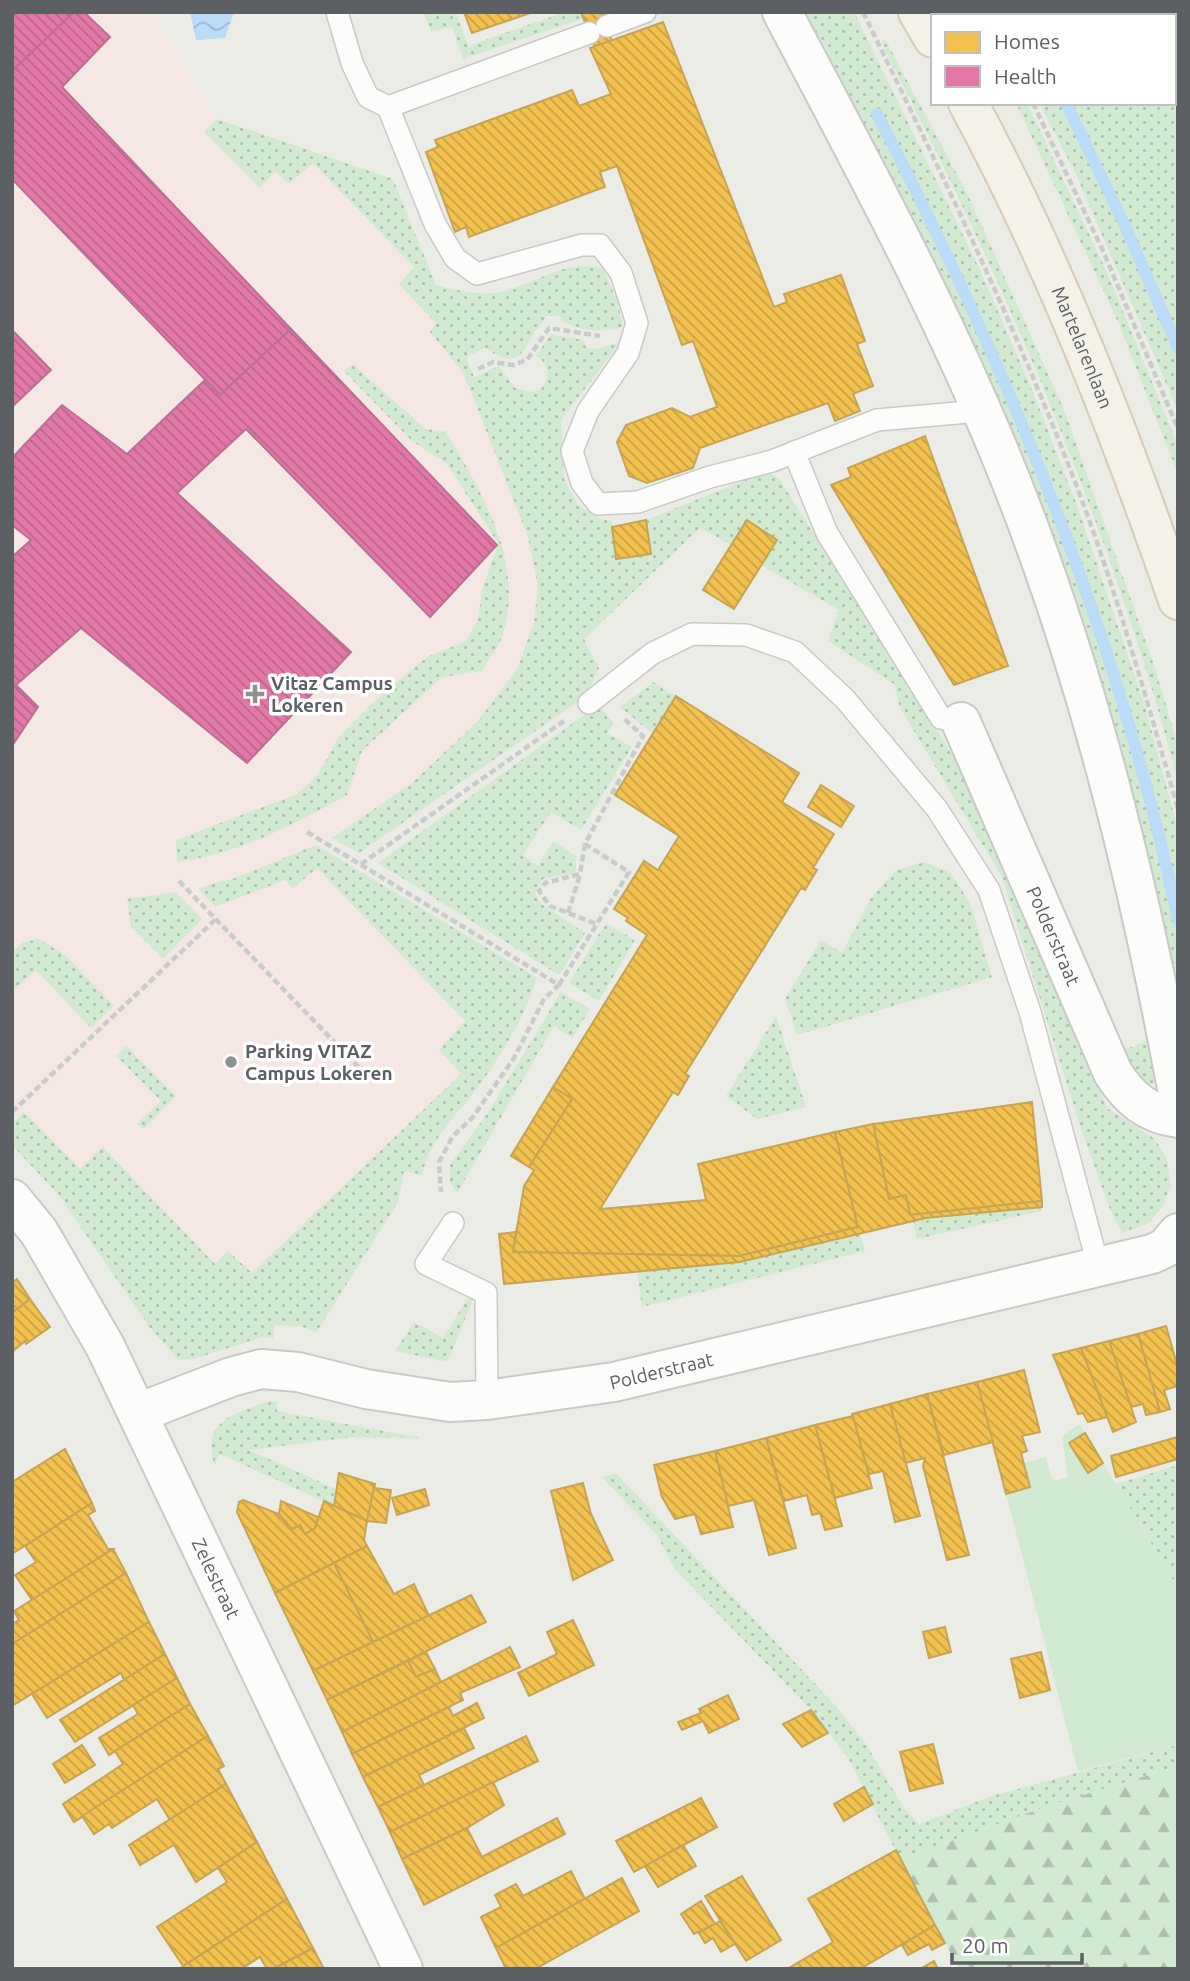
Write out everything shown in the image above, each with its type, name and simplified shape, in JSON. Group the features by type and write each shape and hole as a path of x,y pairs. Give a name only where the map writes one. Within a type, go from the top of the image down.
{"main road":[{"path":"918,12 931,35"},
{"name":"Martelarenlaan","path":"969,105 1044,257 1099,383 1178,600"}],"street":[{"path":"782,12 923,279 1020,505 1095,727 1154,966 1178,1094"},
{"name":"Polderstraat","path":"961,722 1113,1073 1125,1093 1143,1108 1178,1118"},
{"name":"Zelestraat","path":"12,1199 39,1232 105,1346 403,1969"},
{"name":"Polderstraat","path":"138,1413 231,1377 261,1369 298,1372 366,1389 450,1402 487,1400 614,1382 1152,1254 1165,1248 1178,1233"}],"lane":[{"path":"337,12 352,63 368,97 388,107 435,224 455,258 477,274 582,245 600,245 621,273 637,323 628,353 588,411 572,451 582,483 598,504 638,502 794,452 877,420 980,411"},
{"path":"388,107 645,12"},
{"path":"794,452 827,533 941,718 961,722"},
{"path":"589,703 653,653 692,634 746,635 795,652 845,699 937,809 989,890 1030,1012 1098,1265"},
{"path":"453,1223 426,1264 486,1293 487,1400"}],"path":[{"path":"863,12 1011,327 1080,496 1146,699 1178,809"},
{"path":"1034,105 1121,291 1178,429"},
{"path":"478,369 493,362 513,365 527,360 549,328 594,336 632,338"},
{"path":"362,863 589,703 612,708 643,736 585,844 580,874 568,913"},
{"path":"307,832 559,985"},
{"path":"453,1223 438,1187 439,1162 453,1136 473,1117 514,1058 544,999 559,985 629,872 585,844"},
{"path":"580,874 545,883 539,891 550,906 597,924"},
{"path":"179,881 372,1081"},
{"path":"12,1112 216,919"}],"shaded area":[{"name":"Vitaz Campus Lokeren","path":"12,12 152,12 217,119 393,179 436,324 430,332 463,372 527,534 538,585 534,622 518,667 478,721 412,783 316,846 536,977 531,1001 479,1086 434,1139 422,1175 404,1171 398,1202 316,1333 301,1326 275,1325 12,1145"}],"green space":[{"path":"424,12 456,12 468,46 565,12 603,12 463,59 452,27 431,31"},
{"path":"797,12 854,12 981,272 1033,392 1077,505 1145,706 1178,829 1178,1035 942,282 821,39"},
{"path":"990,12 1178,12 1178,411 1074,170 1040,105 1176,105 1176,14"},
{"path":"885,39 968,195 1065,412 1155,668 1178,746 1178,781 1121,592 1088,500 1014,318 886,52 882,41"},
{"path":"1017,105 1028,105 1107,272 1178,446 1178,474 1118,322"},
{"path":"217,119 393,179 436,285 467,292 492,293 513,289 564,269 590,266 603,269 617,300 623,327 588,330 570,325 558,316 546,316 519,356 508,359 485,348 466,357 474,377 499,366 515,388 531,392 540,390 547,372 544,363 536,356 551,334 583,340 586,347 595,349 621,342 561,420 564,479 578,505 601,519 612,521 616,559 651,554 646,520 768,471 780,480 997,826 1107,1108 1155,1139 1167,1159 1171,1186 1163,1206 1149,1223 1122,1233 1111,1212 1080,1126 1002,877 900,708 894,684 828,641 839,610 761,565 777,540 747,520 731,545 700,528 584,639 599,668 586,696 359,853 332,838 412,783 478,721 518,667 534,622 538,585 527,534 463,372 430,332 436,323 399,284 414,267 313,163 289,184 275,171 260,188 204,132"},
{"path":"352,364 426,429 446,432 473,478 496,528 504,554 508,607 503,634 482,671 442,677 362,751 347,795 265,837 223,852 177,862 176,840 297,794 318,774 340,735 369,706 427,657 466,641 478,620 482,590 498,543 446,463 412,441 344,371"},
{"path":"653,682 676,696 653,734 620,707"},
{"path":"598,705 613,722 608,733 632,747 581,830 551,812 523,855 538,866 553,841 576,856 576,873 543,879 535,893 540,903 585,933 559,975 378,863"},
{"path":"316,845 536,977 527,1004 504,1048 479,1086 438,1137 422,1175 404,1171 398,1202 316,1333 301,1326 275,1325 273,1339 262,1337 194,1359 179,1360 153,1332 58,1194 12,1145 12,1124 24,1112 80,1169 103,1147 215,1264 228,1251 252,1273 461,1074 439,1050 465,1021 317,868 293,888 285,880 215,907 198,888 235,878"},
{"path":"924,862 951,873 970,903 992,977 797,1035 785,999 821,940 842,953 871,898 896,870"},
{"path":"176,892 202,919 163,959 131,927 127,899"},
{"path":"606,923 635,940 599,1001 569,983"},
{"path":"40,939 67,957 114,1006 91,1028 36,970 12,992 12,953 23,942"},
{"path":"561,992 590,1009 572,1038 554,1026 457,1193 450,1183 450,1165 489,1111"},
{"path":"776,1016 806,1107 757,1119 726,1096"},
{"path":"1156,1037 1164,1077 1153,1084 1139,1086 1119,1052"},
{"path":"126,1046 176,1096 144,1129 137,1124 161,1101 116,1056"},
{"path":"1042,1207 1042,1211 917,1239 913,1221"},
{"path":"860,1233 865,1251 642,1307 637,1272 740,1262"},
{"path":"469,1296 474,1298 447,1362 395,1351 414,1322 443,1338"},
{"path":"270,1401 277,1402 277,1411 421,1438 353,1437 249,1450 336,1489 334,1506 220,1454 215,1465 211,1450 216,1429 233,1415"},
{"path":"1080,1424 1085,1433 1069,1443 1088,1473 1103,1463 1178,1588 1178,1745 1078,1771 1006,1494 1030,1487 1024,1463 1046,1457 1053,1481 1068,1477 1062,1436"},
{"path":"1178,1465 1178,1588 1116,1484"},
{"path":"616,1473 835,1705 864,1741 904,1808 919,1824 992,1796 1178,1745 1178,1766 1048,1806 900,1859 847,1756 811,1710 674,1568 657,1535 602,1477"},
{"path":"1178,1766 1178,1969 959,1969 900,1859 1048,1806"}],"water":[{"path":"190,12 234,12 225,38 196,40"}],"building: Homes":[{"path":"464,12 533,12 472,33"},
{"path":"581,12 602,12 612,41 594,46"},
{"path":"663,22 774,307 787,302 784,294 841,275 865,341 857,344 873,386 853,394 860,411 835,421 828,403 700,448 693,468 647,483 629,476 617,442 626,425 672,408 690,417 717,407 693,341 682,345 617,166 600,172 605,187 469,237 466,227 455,232 426,152 438,147 435,140 572,90 579,106 611,94 590,48"},
{"path":"925,436 1008,666 954,685 831,485 851,477 848,468"},
{"path":"646,520 651,554 616,559 612,527"},
{"path":"747,520 777,540 734,609 703,590"},
{"path":"676,696 799,773 782,802 834,834 813,868 817,870 805,890 801,888 685,1074 689,1076 678,1095 673,1092 600,1209 706,1200 698,1164 835,1132 858,1227 739,1256 513,1252 524,1186 534,1170 529,1167 572,1099 553,1087 647,935 614,909 644,861 658,870 679,836 615,795"},
{"path":"821,785 854,806 841,827 808,807"},
{"path":"553,1087 572,1099 529,1167 511,1156"},
{"path":"1032,1102 1042,1201 910,1215 906,1195 889,1199 873,1124"},
{"path":"873,1124 889,1199 906,1195 910,1215 1042,1201 1042,1207 926,1218 740,1262 504,1284 499,1234 516,1232 513,1252 739,1256 858,1227 835,1132"},
{"path":"17,1279 30,1299 12,1313 12,1283"},
{"path":"30,1299 50,1327 12,1352 12,1313"},
{"path":"1166,1326 1178,1368 1178,1386 1164,1390 1170,1409 1160,1412 1138,1334"},
{"path":"1138,1334 1160,1412 1146,1415 1143,1404 1131,1407 1109,1341"},
{"path":"1109,1341 1136,1422 1113,1432 1081,1348"},
{"path":"1081,1348 1107,1417 1088,1422 1083,1413 1078,1414 1053,1355"},
{"path":"1024,1370 1040,1432 1022,1436 1027,1451 1021,1453 1030,1487 1006,1494 977,1382"},
{"path":"977,1382 993,1442 944,1455 927,1394"},
{"path":"927,1394 969,1555 947,1560 923,1466 925,1458 905,1463 890,1404"},
{"path":"890,1404 920,1516 895,1522 883,1471 869,1474 852,1414"},
{"path":"853,1416 872,1488 835,1498 815,1425"},
{"path":"815,1425 842,1526 825,1530 820,1513 812,1515 807,1495 784,1501 766,1438"},
{"path":"1085,1433 1103,1463 1088,1473 1069,1443"},
{"path":"1177,1437 1178,1459 1116,1477 1111,1456"},
{"path":"766,1438 796,1548 769,1555 754,1500 728,1506 715,1451"},
{"path":"65,1449 92,1503 12,1554 12,1482"},
{"path":"715,1451 733,1527 701,1534 695,1514 675,1519 662,1497 654,1465"},
{"path":"339,1473 375,1484 367,1521 334,1506"},
{"path":"583,1483 591,1514 613,1560 573,1580 551,1491"},
{"path":"374,1488 391,1490 386,1523 367,1521"},
{"path":"425,1489 429,1505 397,1515 392,1498"},
{"path":"243,1500 279,1514 292,1529 300,1525 305,1534 315,1528 324,1501 367,1521 364,1540 367,1546 275,1593 237,1512 239,1502"},
{"path":"281,1501 318,1517 315,1528 305,1534 300,1525 292,1529 279,1514"},
{"path":"92,1503 95,1511 88,1515 108,1549 113,1549 32,1600 15,1575 36,1562 25,1546"},
{"path":"367,1546 394,1594 414,1584 429,1616 373,1642 334,1563"},
{"path":"113,1549 126,1573 12,1644 12,1624 19,1620 14,1611"},
{"path":"334,1563 373,1642 313,1671 275,1593"},
{"path":"126,1573 149,1622 12,1706 12,1644"},
{"path":"471,1595 486,1622 327,1700 313,1671"},
{"path":"573,1620 594,1665 529,1696 518,1673 557,1654 547,1632"},
{"path":"149,1622 165,1654 124,1680 121,1673 47,1718 32,1694"},
{"path":"945,1627 951,1652 929,1658 923,1632"},
{"path":"510,1647 520,1667 460,1693 463,1700 352,1754 342,1732"},
{"path":"426,1652 435,1669 416,1677 408,1661"},
{"path":"1041,1652 1050,1690 1020,1698 1011,1659"},
{"path":"165,1654 177,1678 75,1742 60,1720"},
{"path":"408,1661 416,1677 435,1669 441,1682 342,1732 327,1700"},
{"path":"177,1678 190,1704 109,1755 99,1738 138,1714 133,1705"},
{"path":"728,1695 739,1719 709,1733 703,1721 682,1730 678,1722 701,1713 699,1709"},
{"path":"477,1703 484,1718 363,1777 352,1754 449,1707 453,1716"},
{"path":"190,1704 208,1736 74,1822 63,1804 123,1764 115,1751"},
{"path":"811,1710 828,1733 802,1747 783,1724"},
{"path":"464,1728 474,1748 419,1775 424,1785 378,1807 363,1777"},
{"path":"208,1736 224,1766 218,1769 226,1784 170,1820 157,1799 112,1828 109,1824 94,1834 82,1816"},
{"path":"526,1736 538,1761 390,1832 378,1807"},
{"path":"933,1744 943,1783 910,1791 900,1752"},
{"path":"82,1745 95,1765 65,1783 53,1764"},
{"path":"493,1782 504,1805 467,1828 402,1859 390,1832"},
{"path":"226,1784 257,1842 196,1882 174,1845 140,1865 129,1845"},
{"path":"864,1787 873,1804 844,1821 834,1804"},
{"path":"701,1798 717,1827 634,1872 616,1841"},
{"path":"557,1818 565,1834 424,1905 402,1859 467,1828 482,1857"},
{"path":"257,1842 287,1899 183,1966 157,1927 227,1882 218,1868"},
{"path":"683,1845 696,1866 658,1887 645,1866"},
{"path":"896,1850 935,1925 860,1969 787,1969 833,1942 808,1899"},
{"path":"571,1871 585,1899 496,1948 481,1917 501,1907 495,1895 516,1884 523,1896"},
{"path":"742,1876 781,1940 746,1961 705,1896"},
{"path":"622,1878 639,1911 535,1969 506,1969 496,1948"},
{"path":"287,1899 313,1948 273,1969 267,1969 260,1957 241,1969 179,1969"},
{"path":"701,1901 715,1924 694,1934 681,1914"},
{"path":"720,1921 735,1944 721,1952 713,1938 705,1943 699,1933"},
{"path":"935,1925 945,1943 932,1950 929,1944 908,1955 902,1945"},
{"path":"313,1948 324,1969 273,1969"},
{"path":"934,1961 938,1969 920,1969"}],"building: Health":[{"path":"12,12 74,12 12,71"},
{"path":"74,12 84,12 110,37 62,87 291,329 220,395 12,179 12,71"},
{"path":"291,329 497,545 430,617 246,429 177,493 351,652 247,763 81,628 16,685 38,707 12,746 12,557 31,540 12,525 12,458 62,405 127,454 205,380 220,395"},
{"path":"12,330 51,370 12,407"}],"waterway":[{"path":"1067,105 1126,228 1178,348"},
{"path":"877,114 971,308 1055,507 1092,608 1125,711 1154,815 1178,920"}],"place":[{"name":"Vitaz Campus Lokeren","path":"255,694"},
{"name":"Parking VITAZ Campus Lokeren","path":"231,1062"}]}
